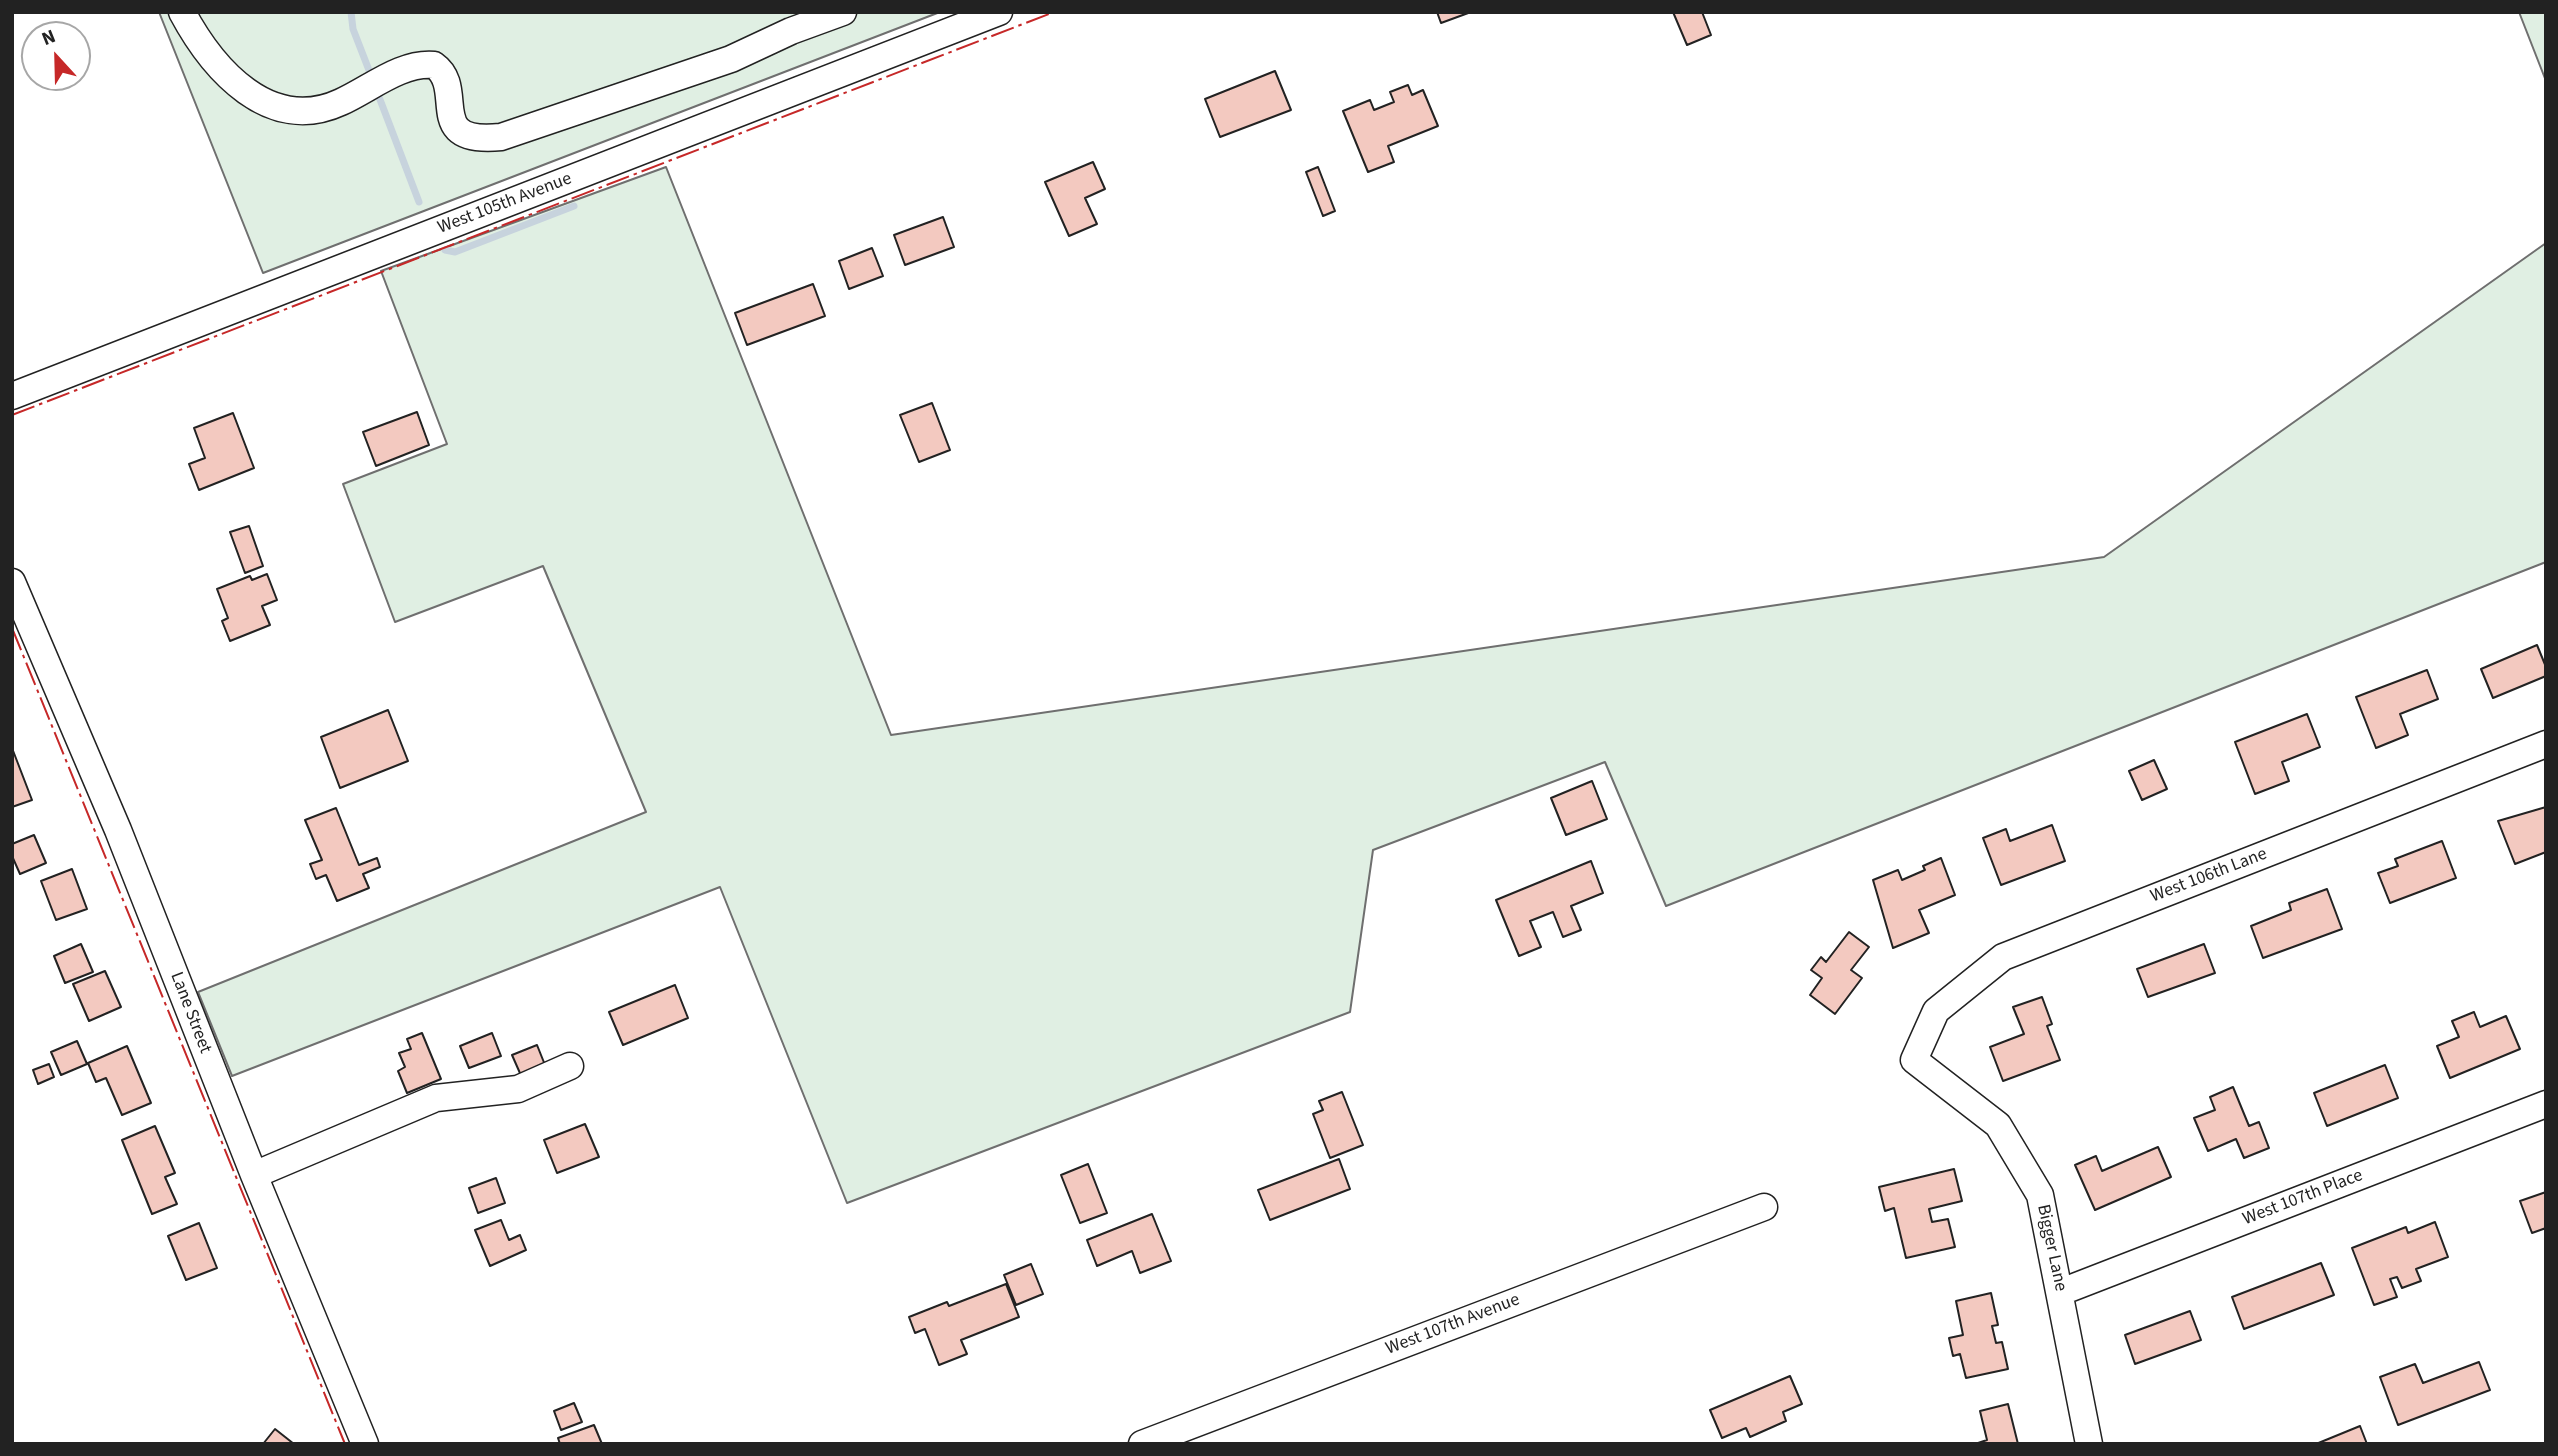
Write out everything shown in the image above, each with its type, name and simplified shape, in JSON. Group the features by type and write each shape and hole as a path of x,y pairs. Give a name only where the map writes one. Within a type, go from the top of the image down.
{"street":[{"path":"182,12 216,64 250,94 271,106 304,113 327,108 409,67 434,65 443,76 455,126 465,134 483,139 501,137 731,59 791,31 843,12"},
{"name":"West 105th Avenue","path":"12,396 999,12"},
{"name":"Lane Street","path":"12,582 118,830 254,1175 365,1444"},
{"name":"West 106th Lane","path":"1914,1060 1936,1011 2003,957 2546,744"},
{"name":"Bigger Lane","path":"1914,1060 1998,1125 2040,1195 2089,1444"},
{"path":"254,1175 436,1098 518,1089 570,1066"},
{"name":"West 107th Place","path":"2061,1292 2546,1104"},
{"name":"West 107th Avenue","path":"1142,1444 1764,1207"}],"green space":[{"path":"159,12 940,12 263,273"},
{"path":"2519,12 2546,12 2546,81"},
{"path":"666,167 891,735 2104,557 2546,243 2546,562 1666,906 1605,762 1373,850 1350,1012 847,1203 720,887 232,1076 198,992 646,812 543,566 395,622 343,484 447,444 381,271"}],"building":[{"path":"1437,12 1471,12 1441,23"},
{"path":"1673,12 1702,12 1711,35 1687,45"},
{"path":"1275,71 1291,110 1220,137 1205,99"},
{"path":"1408,85 1412,95 1423,90 1438,126 1388,146 1394,162 1368,172 1343,111 1370,100 1374,110 1394,102 1390,92"},
{"path":"1093,162 1105,189 1085,198 1097,224 1069,236 1045,182"},
{"path":"1318,167 1335,211 1323,216 1306,172"},
{"path":"943,217 954,247 905,265 894,235"},
{"path":"872,248 883,276 849,289 839,261"},
{"path":"813,284 825,316 747,345 735,313"},
{"path":"932,403 950,450 919,462 900,415"},
{"path":"417,412 429,445 376,466 363,432"},
{"path":"233,413 254,468 199,490 189,464 205,458 194,428"},
{"path":"249,526 263,566 245,573 230,532"},
{"path":"267,574 277,600 262,606 270,625 230,641 222,621 228,618 217,589 250,576 252,580"},
{"path":"2537,645 2546,667 2546,676 2493,698 2481,669"},
{"path":"2427,670 2438,699 2400,714 2408,735 2376,748 2356,697"},
{"path":"388,710 408,761 340,788 321,737"},
{"path":"2307,714 2320,747 2282,762 2289,781 2255,794 2235,742"},
{"path":"12,748 32,800 12,807"},
{"path":"2154,760 2167,789 2142,800 2129,771"},
{"path":"1592,781 1607,819 1566,835 1551,798"},
{"path":"2546,807 2546,852 2515,864 2498,821"},
{"path":"336,808 359,865 377,858 380,867 363,874 369,888 337,901 326,875 316,879 310,864 322,860 305,820"},
{"path":"2052,825 2065,861 2001,885 1983,838 2006,829 2010,841"},
{"path":"34,835 46,863 20,874 12,856 12,844"},
{"path":"2442,841 2456,878 2390,903 2378,873 2398,866 2395,859"},
{"path":"1941,858 1955,895 1919,910 1929,933 1893,948 1873,880 1898,870 1902,880 1925,870 1923,866"},
{"path":"1591,861 1603,893 1571,906 1581,930 1563,937 1553,912 1530,921 1541,947 1519,956 1496,900"},
{"path":"72,869 87,909 56,920 41,881"},
{"path":"2327,889 2342,929 2263,958 2251,926 2291,910 2289,903"},
{"path":"1849,932 1869,947 1851,970 1862,978 1835,1014 1810,995 1822,978 1811,970 1821,957 1826,962"},
{"path":"81,944 93,972 65,983 54,956"},
{"path":"2204,944 2215,973 2148,997 2137,969"},
{"path":"105,971 121,1007 89,1021 73,984"},
{"path":"675,985 688,1018 623,1045 609,1012"},
{"path":"2042,997 2052,1024 2047,1026 2060,1060 2003,1081 1990,1047 2024,1034 2013,1007"},
{"path":"2474,1012 2480,1027 2506,1016 2520,1049 2450,1078 2437,1046 2459,1037 2452,1021"},
{"path":"422,1033 441,1079 407,1093 398,1071 405,1067 399,1053 411,1049 407,1039"},
{"path":"492,1033 501,1056 469,1068 460,1046"},
{"path":"77,1041 87,1064 61,1075 51,1052"},
{"path":"537,1045 547,1070 523,1080 512,1055"},
{"path":"127,1046 151,1103 122,1115 106,1078 96,1082 88,1063"},
{"path":"49,1064 54,1077 38,1084 33,1070"},
{"path":"2385,1065 2398,1098 2327,1126 2314,1093"},
{"path":"2233,1087 2249,1126 2259,1122 2269,1148 2244,1158 2236,1139 2208,1151 2194,1118 2215,1110 2210,1097"},
{"path":"1342,1092 1363,1145 1330,1158 1313,1114 1323,1110 1319,1101"},
{"path":"585,1124 599,1157 557,1173 544,1140"},
{"path":"155,1126 175,1173 165,1177 177,1204 152,1214 122,1140"},
{"path":"2158,1147 2171,1177 2095,1210 2075,1165 2096,1156 2102,1171"},
{"path":"1339,1159 1350,1189 1270,1220 1258,1190"},
{"path":"1088,1164 1107,1213 1080,1223 1061,1175"},
{"path":"1954,1169 1962,1201 1929,1209 1932,1222 1948,1219 1955,1247 1906,1258 1894,1208 1885,1211 1879,1187"},
{"path":"496,1178 505,1203 478,1213 469,1188"},
{"path":"2546,1192 2546,1228 2532,1233 2520,1201"},
{"path":"1152,1214 1171,1261 1140,1273 1132,1251 1097,1266 1087,1240"},
{"path":"501,1220 509,1240 520,1235 526,1250 490,1266 475,1230"},
{"path":"2435,1222 2448,1257 2416,1269 2421,1281 2402,1288 2397,1277 2390,1279 2397,1297 2374,1305 2352,1248 2406,1227 2408,1233"},
{"path":"199,1223 217,1268 186,1280 168,1236"},
{"path":"2321,1263 2334,1295 2244,1329 2232,1297"},
{"path":"1031,1264 1043,1294 1016,1305 1004,1275"},
{"path":"1006,1284 1019,1317 961,1340 967,1354 939,1365 925,1329 915,1333 909,1317 947,1302 949,1306"},
{"path":"1991,1293 1998,1325 1992,1326 1996,1343 2002,1342 2008,1369 1966,1378 1960,1354 1953,1356 1949,1338 1963,1335 1956,1301"},
{"path":"2190,1311 2201,1340 2135,1364 2125,1335"},
{"path":"2479,1362 2490,1390 2398,1425 2380,1377 2415,1364 2423,1383"},
{"path":"1790,1376 1802,1404 1783,1412 1786,1421 1750,1437 1746,1428 1722,1438 1710,1410"},
{"path":"574,1403 582,1422 561,1430 554,1411"},
{"path":"2008,1404 2018,1444 1975,1444 1987,1440 1980,1411"},
{"path":"594,1425 602,1444 560,1444 558,1438"},
{"path":"2360,1426 2367,1444 2316,1444"},
{"path":"275,1429 294,1444 263,1444"}],"waterway":[{"path":"351,12 353,29 372,78"},
{"path":"376,89 419,202"},
{"path":"445,250 455,252 574,206"}],"power":[{"path":"12,415 1054,12"},
{"path":"12,628 345,1444"}]}
